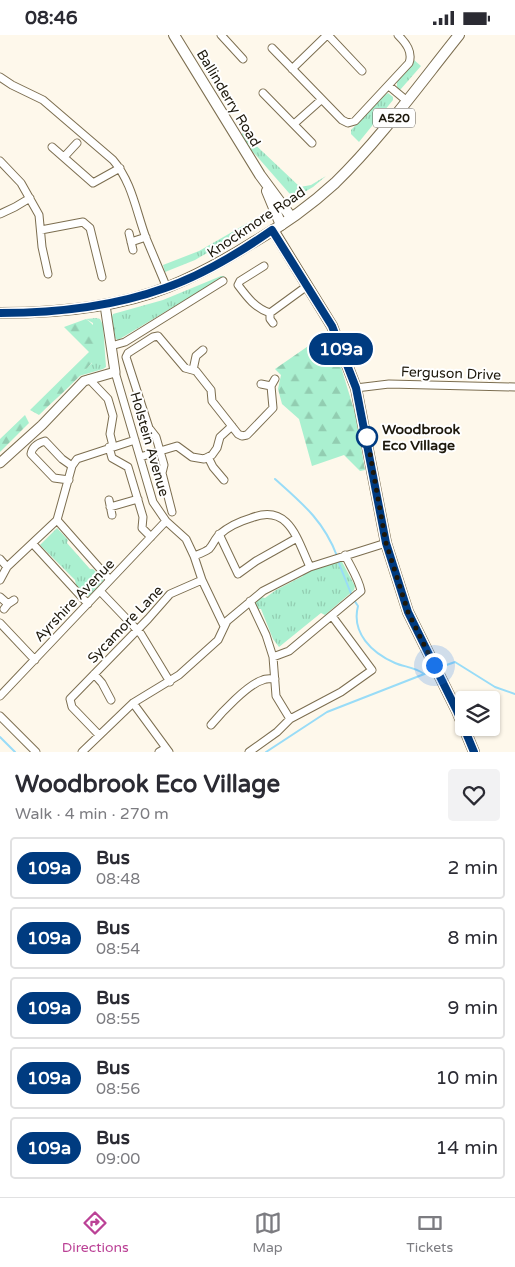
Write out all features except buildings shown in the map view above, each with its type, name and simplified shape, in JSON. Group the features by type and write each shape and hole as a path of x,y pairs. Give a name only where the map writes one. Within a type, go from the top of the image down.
{"main road":[{"name":"Ballinderry Road","path":"174,35 260,175 291,217"},
{"name":"Knockmore Road","path":"0,313 54,311 105,305 166,288 214,267 277,227 333,185 407,101 459,35"},
{"name":"Ballinderry Road","path":"260,175 277,227 307,286 332,326 356,388 386,543 408,612 457,711 474,752"}],"street":[{"path":"221,35 243,59"},
{"path":"292,69 327,35 362,71"},
{"path":"272,48 342,121 348,123 355,121 410,63 409,49 398,35"},
{"path":"0,77 43,100 120,168 129,186 166,288"},
{"path":"389,86 407,101"},
{"path":"263,93 312,143"},
{"path":"294,124 321,100"},
{"path":"64,157 77,143"},
{"path":"52,147 93,183 120,168"},
{"path":"0,161 22,183 39,215 48,274"},
{"path":"0,214 30,198"},
{"path":"41,229 83,222 90,228 102,277"},
{"path":"129,233 132,246 146,237"},
{"path":"261,269 240,281 238,285 252,303 263,311 270,313"},
{"path":"111,346 126,343 223,281"},
{"path":"270,313 307,286"},
{"path":"0,463 42,425 79,385 89,379 115,372 105,305"},
{"path":"270,313 270,319 273,323"},
{"path":"172,512 162,473 164,465 156,437 150,428 126,357 128,353 153,337 158,336 185,368 196,371 211,390 212,401 238,434 242,436 247,435 273,408 271,386 275,379"},
{"path":"193,370 196,356 202,350"},
{"name":"Holstein Avenue","path":"115,372 153,502 166,521 186,539 202,580 224,626"},
{"path":"89,379 108,399 113,416 110,434 112,458 128,467 143,517 142,527 151,537"},
{"path":"261,384 271,386"},
{"name":"Ferguson Drive","path":"356,388 388,384 515,387"},
{"path":"140,457 177,446 192,457 204,459 212,455 217,448 220,437 232,426"},
{"path":"0,580 7,567 57,520 72,466 77,459 135,439"},
{"path":"69,480 54,478 32,454 32,449 40,442 45,441 62,459 72,466"},
{"path":"208,457 224,481"},
{"path":"111,507 138,499"},
{"path":"194,556 208,550 219,534 244,520 272,513 283,518 290,526 310,567"},
{"path":"57,520 110,580"},
{"name":"Ayrshire Avenue","path":"0,696 166,521"},
{"path":"219,534 238,574 256,561 297,538"},
{"path":"82,752 133,703 179,675 218,640 222,635 224,626 263,591 310,567 343,555 386,543"},
{"path":"33,544 88,604"},
{"path":"273,657 290,651 361,591 360,583 343,555"},
{"path":"0,559 7,567"},
{"name":"Sycamore Lane","path":"99,735 72,707 69,701 170,594 202,580"},
{"path":"100,591 143,637 170,681"},
{"path":"0,597 9,604"},
{"path":"250,601 266,635 273,657 276,696 290,719"},
{"path":"249,752 290,719 341,692 372,670 332,616"},
{"path":"0,623 35,659"},
{"name":"Sycamore Lane","path":"94,674 102,683 111,700"},
{"path":"216,723 226,707 253,686 262,680 275,679"},
{"path":"133,703 165,751"},
{"path":"0,716 36,752"}],"green space":[{"path":"414,60 421,66 400,90 397,88 397,82"},
{"path":"388,93 393,97 393,100 359,142 351,134 351,130"},
{"path":"243,133 300,187 311,185 326,176 313,187 296,197 289,193 239,136"},
{"path":"267,212 265,219 195,260 165,272 163,265 199,251"},
{"path":"225,276 118,340 115,338 113,314 163,300"},
{"path":"86,319 100,319 103,325 106,367 79,376 92,363 93,323"},
{"path":"86,319 98,332 102,345 101,349 91,364 39,415 30,410 89,352 64,327"},
{"path":"327,333 341,367 355,413 365,470 360,471 344,455 312,466 299,419 282,404 278,389 281,375 275,369"},
{"path":"25,415 29,423 0,452 0,439"},
{"path":"57,528 68,540 67,543 90,569 93,569 104,580 88,597 76,585 75,580 40,545"},
{"path":"341,560 355,586 354,590 325,615 321,613 279,647 273,639 261,609 257,609 255,603 261,597 265,598 303,576 304,573"}],"waterway":[{"path":"275,479 311,513 326,533 337,556"},
{"path":"338,561 352,596"},
{"path":"354,600 358,606 358,625 365,641 371,648 387,659 424,674"},
{"path":"438,668 455,662 495,687 515,694"},
{"path":"266,752 327,712 432,671"},
{"path":"0,737 15,752"}],"bus line":[{"name":"109a","path":"0,313 26,313 105,305 166,288 214,267 272,230 332,326 356,388 386,543 408,612 457,711 474,752"}],"place":[{"name":"Woodbrook Eco Village","path":"367,437"}],"route":[{"path":"367,437 386,543 408,612 434,665"}]}
